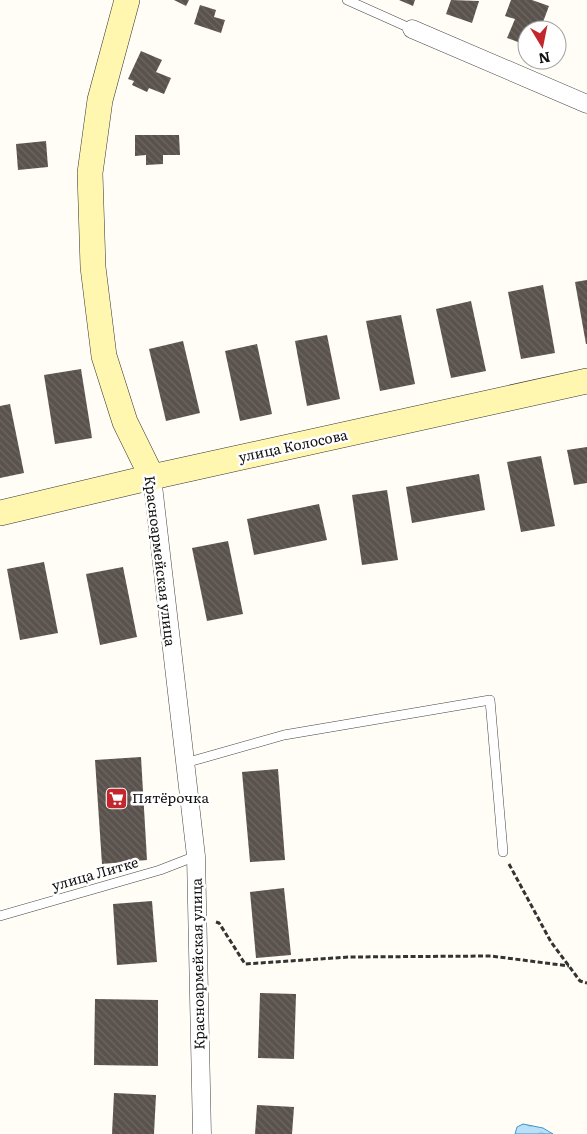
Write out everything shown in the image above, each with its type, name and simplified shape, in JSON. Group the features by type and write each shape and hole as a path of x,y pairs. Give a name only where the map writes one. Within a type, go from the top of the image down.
{"main road":[{"name":"Красноармейская улица","path":"127,0 100,100 90,173 93,267 104,356 126,422 152,477"},
{"name":"улица Колосова","path":"0,513 152,477 587,381"}],"street":[{"path":"412,29 587,104"},
{"name":"Красноармейская улица","path":"152,477 196,856 202,1134"}],"lane":[{"path":"347,0 412,29"},
{"path":"185,763 284,735 490,700 503,852"},
{"name":"улица Литке","path":"0,916 160,870 196,856"}],"path":[{"path":"503,852 551,942 580,981 587,983"},
{"path":"197,911 220,924 245,964 348,957 491,956 569,966"}],"water":[{"path":"523,1124 543,1128 553,1134 515,1134 517,1127"}],"building":[{"path":"174,0 189,0 186,6"},
{"path":"399,0 415,0 413,6"},
{"path":"451,0 479,1 472,23 446,14"},
{"path":"511,0 532,0 549,6 544,20 517,20 517,42 507,38 515,19 505,16"},
{"path":"200,5 216,10 214,17 225,20 221,33 194,24"},
{"path":"141,51 162,60 156,72 171,78 164,94 149,88 147,92 132,85 134,81 128,79"},
{"path":"135,135 179,135 180,155 163,155 163,164 146,165 146,155 135,156"},
{"path":"46,141 48,167 18,170 16,144"},
{"path":"587,280 587,344 586,344 575,282"},
{"path":"543,285 555,353 521,359 508,292"},
{"path":"471,301 486,371 451,378 436,309"},
{"path":"401,315 415,384 380,391 366,321"},
{"path":"327,335 340,399 307,406 295,341"},
{"path":"183,341 200,413 166,421 149,349"},
{"path":"257,344 272,414 240,421 225,351"},
{"path":"81,369 92,438 55,444 44,375"},
{"path":"10,404 24,473 0,478 0,406"},
{"path":"587,447 587,483 574,485 567,450"},
{"path":"541,456 555,526 521,532 507,462"},
{"path":"479,474 485,510 412,523 406,487"},
{"path":"387,490 398,560 362,565 352,495"},
{"path":"319,504 327,540 254,555 247,519"},
{"path":"228,541 243,614 207,621 192,548"},
{"path":"44,562 58,633 20,640 7,569"},
{"path":"123,567 137,637 100,645 86,574"},
{"path":"141,757 147,860 102,864 95,760"},
{"path":"278,769 285,860 250,862 242,772"},
{"path":"284,888 291,955 256,958 250,892"},
{"path":"152,901 157,962 117,965 113,904"},
{"path":"260,993 296,994 294,1059 258,1058"},
{"path":"95,999 158,1000 158,1066 94,1065"},
{"path":"114,1093 156,1095 154,1134 112,1134"},
{"path":"257,1105 294,1107 292,1134 255,1134"}],"place":[{"name":"Пятёрочка","path":"116,798"}]}
